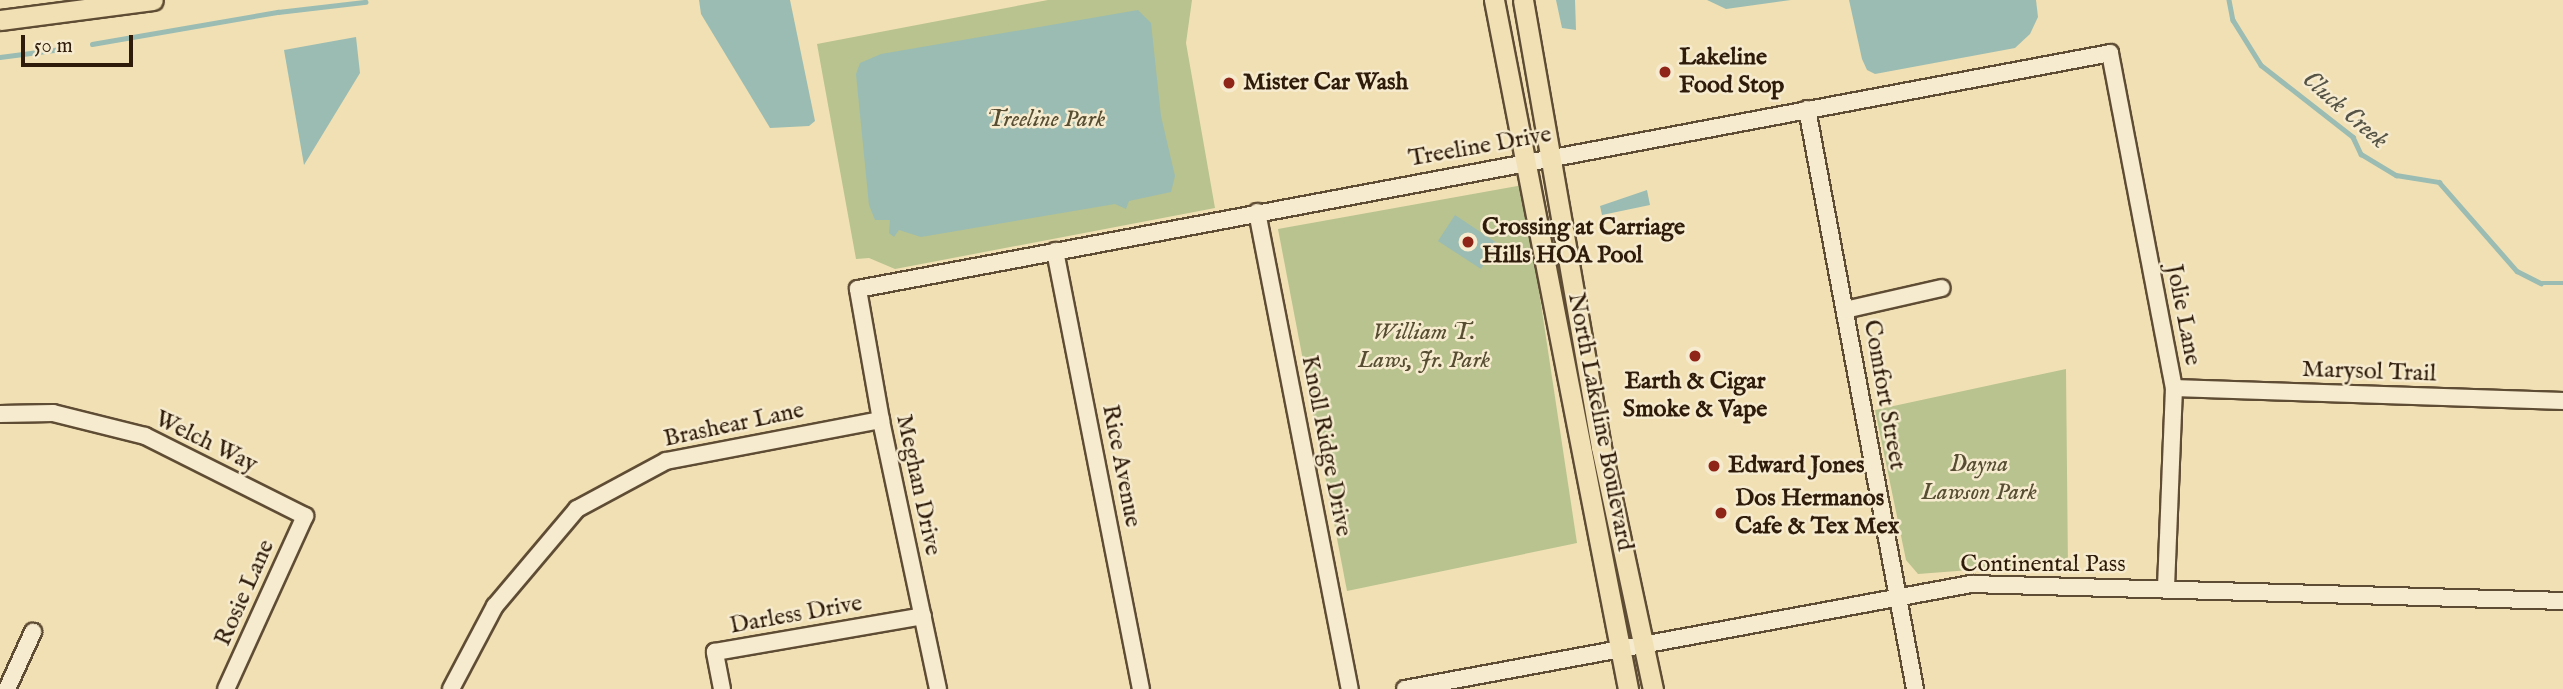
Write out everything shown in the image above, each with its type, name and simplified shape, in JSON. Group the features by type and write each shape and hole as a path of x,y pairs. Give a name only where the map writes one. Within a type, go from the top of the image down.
{"main road":[{"path":"0,20 153,0"},
{"name":"North Lakeline Boulevard","path":"1494,0 1628,689"},
{"name":"North Lakeline Boulevard","path":"1523,0 1600,437 1653,689"}],"street":[{"name":"Treeline Drive","path":"858,289 2110,53"},
{"name":"Jolie Lane","path":"2110,53 2174,388 2166,589"},
{"name":"Comfort Street","path":"1807,109 1915,689"},
{"name":"Knoll Ridge Drive","path":"1257,212 1350,689"},
{"name":"Rice Avenue","path":"1055,251 1141,689"},
{"path":"1845,310 1942,288"},
{"name":"Meghan Drive","path":"858,289 881,420 938,689"},
{"name":"Marysol Trail","path":"2174,388 2563,401"},
{"name":"Welch Way","path":"0,414 53,413 145,436 304,516"},
{"name":"Brashear Lane","path":"451,689 495,607 577,509 666,461 881,420"},
{"name":"Rosie Lane","path":"226,689 304,516"},
{"name":"Continental Pass","path":"1405,689 1971,584 2563,601"},
{"name":"Darless Drive","path":"722,689 715,652 923,616"},
{"path":"8,689 33,632"}],"green space":[{"name":"Treeline Park","path":"1048,0 1192,0 1186,43 1215,208 895,269 869,258 856,259 817,44"},
{"name":"William T. Laws, Jr. Park","path":"1523,185 1577,543 1347,591 1278,229"},
{"name":"Dayna Lawson Park","path":"2066,369 2068,571 2009,567 1918,574 1906,560 1875,410"}],"water":[{"path":"699,0 790,0 815,121 809,126 770,128 701,14"},
{"path":"1556,0 1575,0 1576,30 1562,28"},
{"path":"1707,0 1791,0 1726,9"},
{"path":"1849,0 2036,0 2038,17 2030,34 2015,48 1875,74 1867,70 1862,59"},
{"name":"Treeline Park","path":"1138,10 1151,23 1161,116 1175,176 1171,192 1129,201 1126,209 1115,204 921,237 899,230 894,237 889,233 890,220 875,220 869,205 856,74 860,63 881,54"},
{"path":"356,37 360,73 304,165 284,50"},
{"path":"1647,190 1650,205 1602,215 1600,206"},
{"name":"Crossing at Carriage Hills HOA Pool","path":"1455,215 1497,243 1481,269 1438,241"}],"waterway":[{"name":"Cluck Creek","path":"2229,0 2233,20 2261,65 2353,137 2361,154 2396,175 2439,182 2517,271 2541,283 2563,283"},
{"path":"92,44 278,12 365,2"},
{"path":"0,57 68,48"}],"place":[{"name":"Lakeline Food Stop","path":"1665,72"},
{"name":"Mister Car Wash","path":"1229,83"},
{"name":"Crossing at Carriage Hills HOA Pool","path":"1468,242"},
{"name":"Earth & Cigar Smoke & Vape","path":"1695,356"},
{"name":"Edward Jones","path":"1714,466"},
{"name":"Dos Hermanos Cafe & Tex Mex","path":"1721,513"}]}
